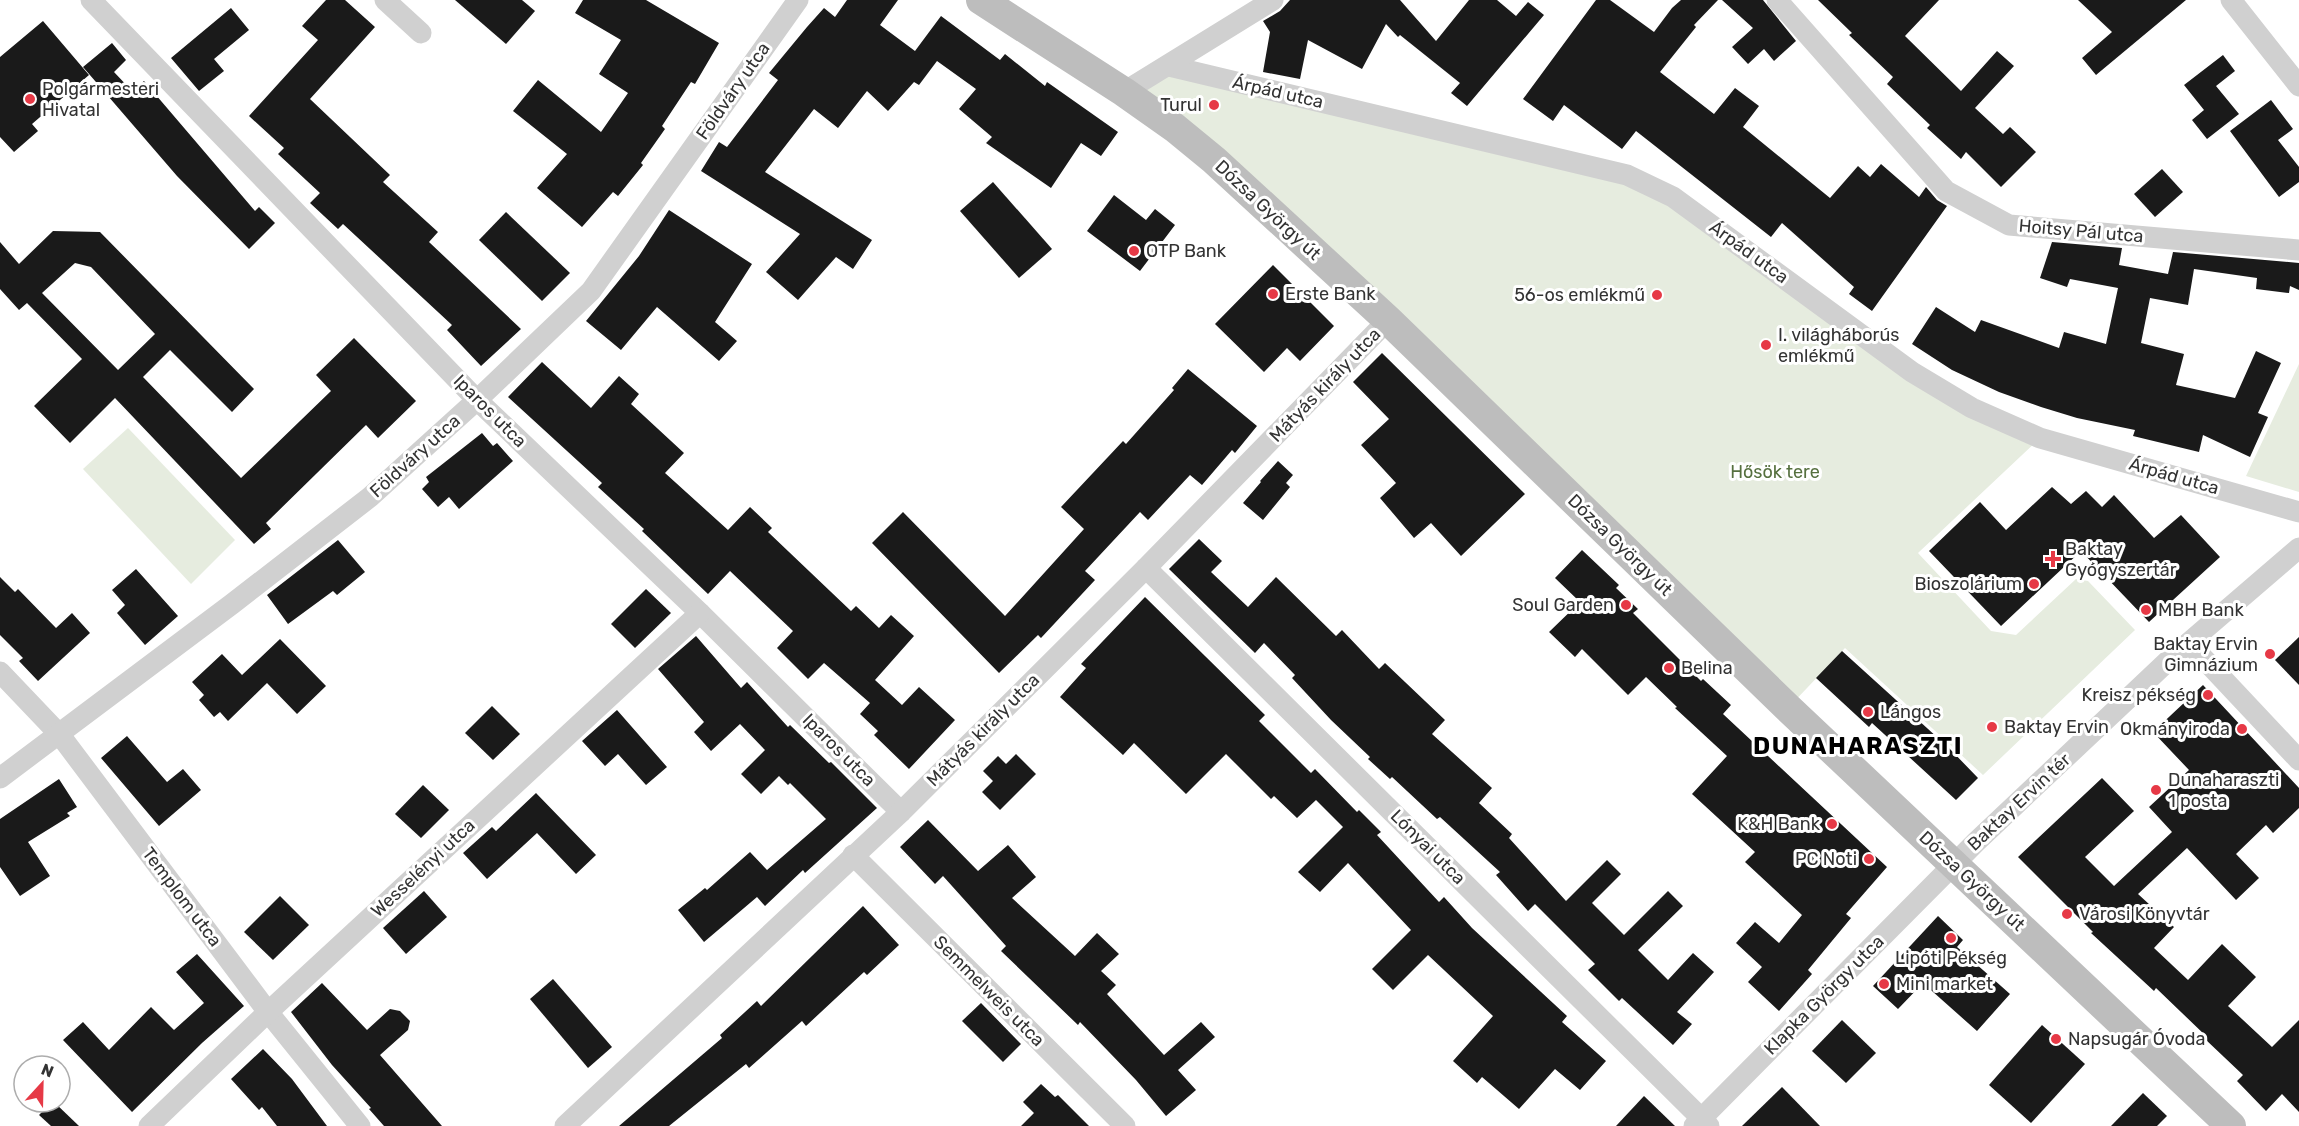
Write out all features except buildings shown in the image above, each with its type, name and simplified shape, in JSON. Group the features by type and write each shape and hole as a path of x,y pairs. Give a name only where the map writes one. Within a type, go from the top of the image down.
{"main road":[{"name":"Dózsa György út","path":"981,0 1124,92 1214,159 1388,320 1788,708 2231,1126"}],"street":[{"name":"Iparos utca","path":"91,0 477,400 700,613 901,812"},
{"path":"385,0 421,33"},
{"name":"Földváry utca","path":"0,778 60,735 370,497 477,400 591,291 798,0"},
{"path":"1124,92 1273,0"},
{"name":"Hoitsy Pál utca","path":"1777,0 1946,191 2009,225 2299,250"},
{"path":"2231,0 2299,86"},
{"name":"Árpád utca","path":"1169,66 1627,175 1673,197 1912,372 1972,408 2040,438 2299,512"},
{"name":"Mátyás király utca","path":"565,1126 901,812 1146,568 1388,320"},
{"name":"Baktay Ervin tér","path":"1954,865 2188,644 2299,548"},
{"name":"Lónyai utca","path":"1146,568 1701,1124"},
{"name":"Wesselényi utca","path":"149,1126 268,1012 700,613"},
{"path":"2188,644 2299,760"},
{"name":"Templom utca","path":"0,672 60,735 268,1012 360,1126"},
{"name":"Semmelweis utca","path":"853,855 1125,1126"},
{"name":"Klapka György utca","path":"1701,1124 1954,865"}],"green space":[{"name":"Hősök tere","path":"1158,73 1627,175 1912,372 2040,438 1918,553 1991,631 2016,635 2076,579 2088,581 2135,630 1983,775 1845,648 1788,708 1124,92"},
{"path":"2299,364 2299,492 2246,476"},
{"path":"128,428 235,540 191,584 83,469"}],"place":[{"name":"Polgármesteri Hivatal","path":"30,99"},
{"name":"Turul","path":"1214,105"},
{"name":"OTP Bank","path":"1134,251"},
{"name":"Erste Bank","path":"1273,294"},
{"name":"56-os emlékmű","path":"1657,295"},
{"name":"I. világháborús emlékmű","path":"1766,345"},
{"name":"Baktay Gyógyszertár","path":"2053,559"},
{"name":"Bioszolárium","path":"2034,584"},
{"name":"Soul Garden","path":"1626,605"},
{"name":"MBH Bank","path":"2146,610"},
{"name":"Baktay Ervin Gimnázium","path":"2270,654"},
{"name":"Belina","path":"1669,668"},
{"name":"Kreisz pékség","path":"2208,695"},
{"name":"Lángos","path":"1868,712"},
{"name":"Baktay Ervin","path":"1992,727"},
{"name":"Okmányiroda","path":"2242,729"},
{"name":"Dunaharaszti 1 posta","path":"2156,790"},
{"name":"K&H Bank","path":"1832,824"},
{"name":"PC Noti","path":"1869,859"},
{"name":"Városi Könyvtár","path":"2067,914"},
{"name":"Lipóti Pékség","path":"1951,938"},
{"name":"Mini market","path":"1884,984"},
{"name":"Napsugár Óvoda","path":"2056,1039"}],"district":[{"name":"DUNAHARASZTI","path":"1858,746"}]}
